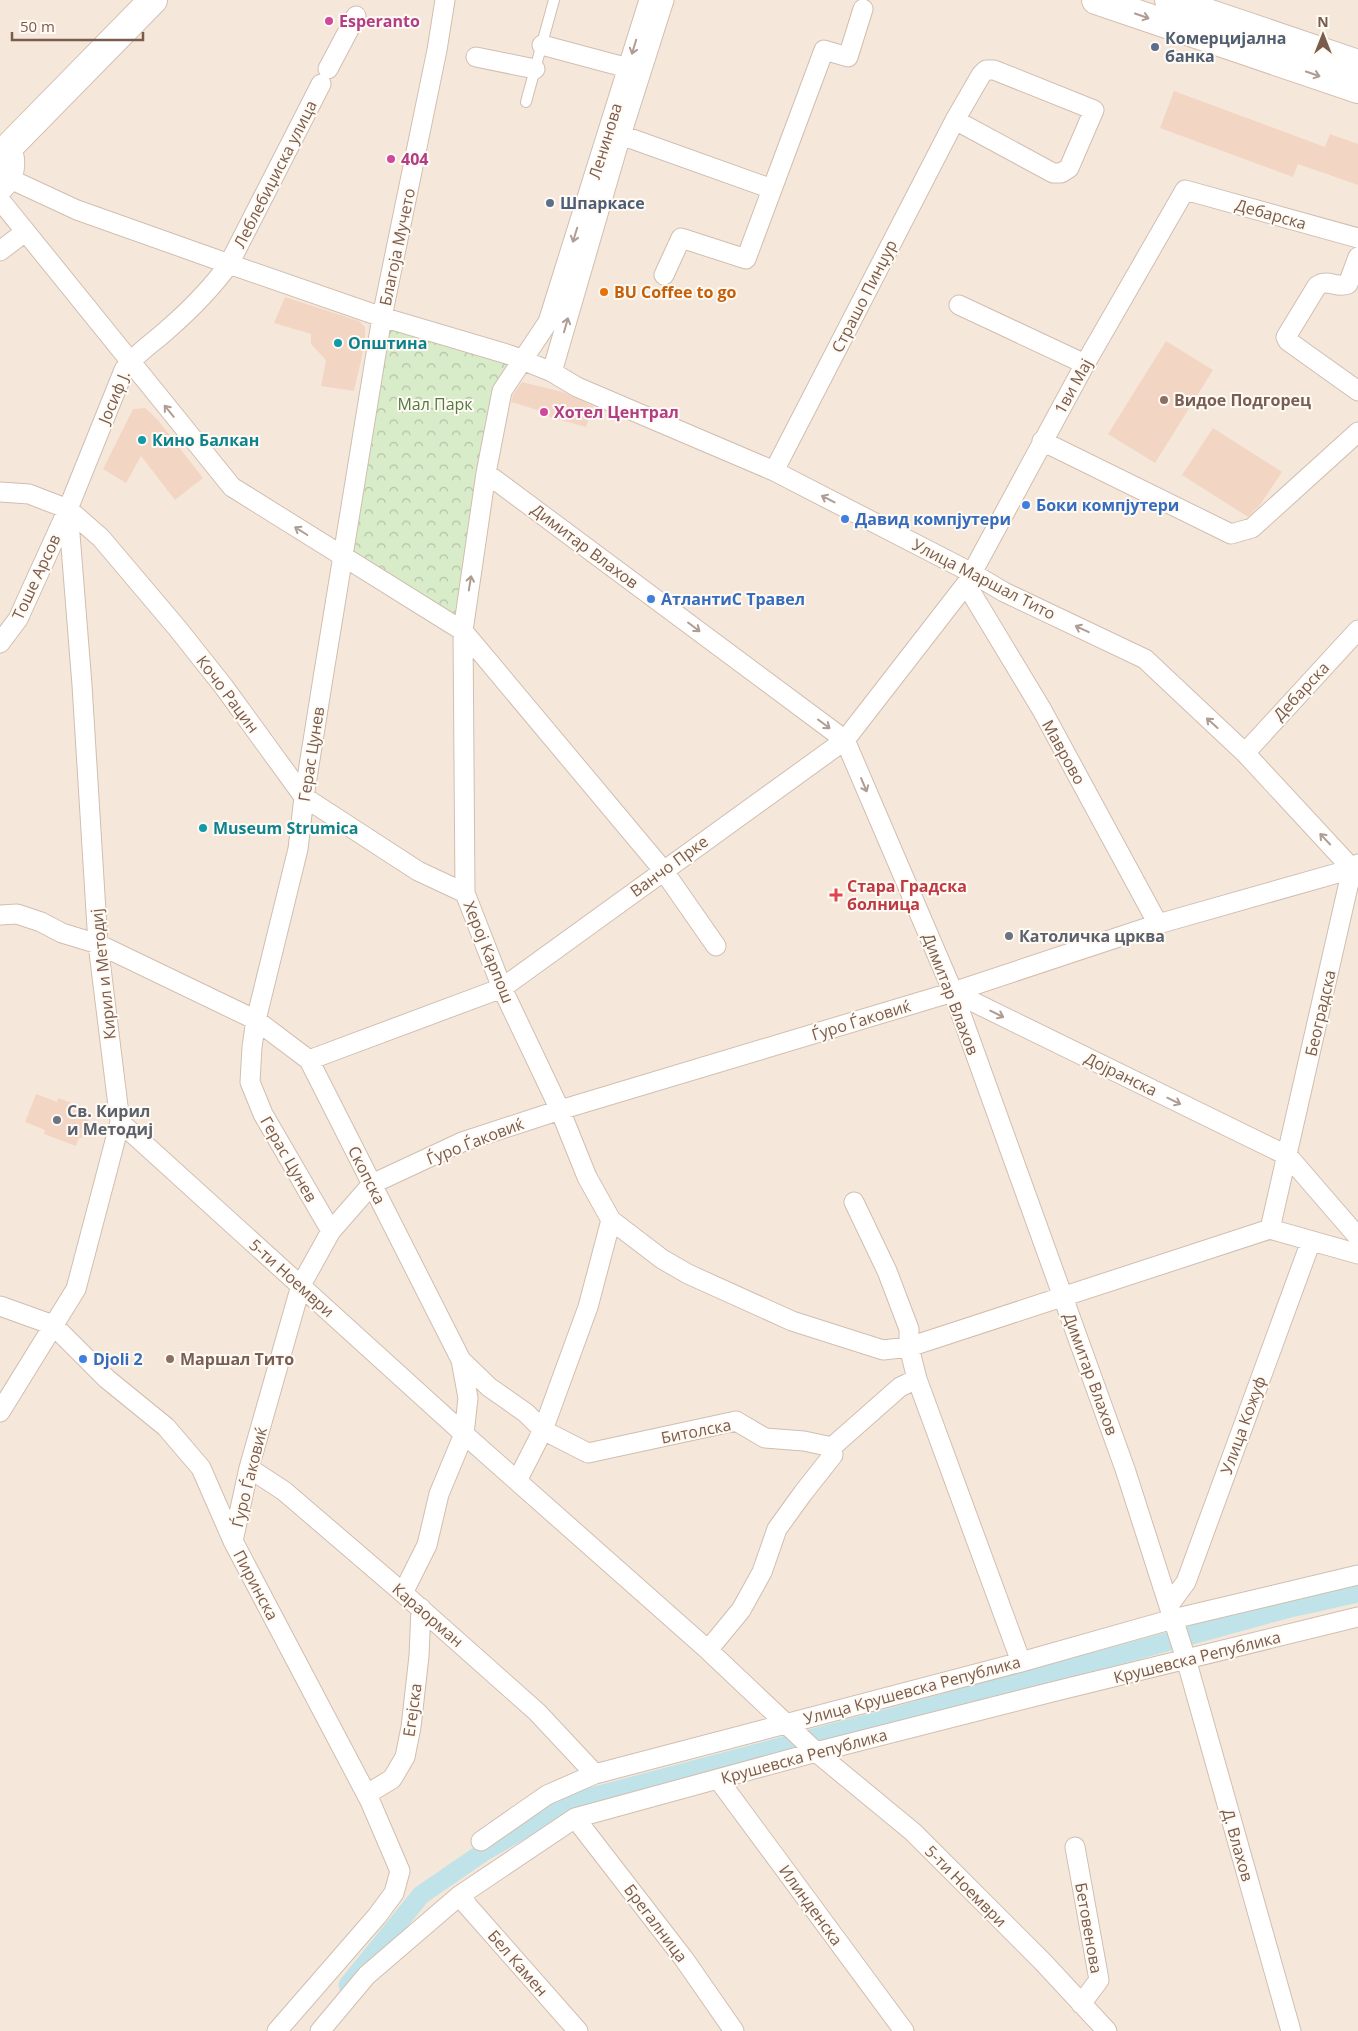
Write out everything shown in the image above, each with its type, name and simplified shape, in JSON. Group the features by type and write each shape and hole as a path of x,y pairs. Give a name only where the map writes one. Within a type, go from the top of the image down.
{"main road":[{"path":"2,173 153,0"},
{"path":"1096,0 1358,89"},
{"path":"1169,0 1213,8 1358,64"}],"street":[{"name":"Благоја Мучето","path":"382,317 437,50 445,0"},
{"name":"Ленинова","path":"486,473 502,391 548,322 649,0"},
{"path":"552,372 621,135 664,0"},
{"path":"664,275 680,238 746,259 824,50 848,57 863,9"},
{"name":"Леблебиџиска улица","path":"213,286 229,264 356,16"},
{"path":"542,46 628,68"},
{"path":"476,57 535,69"},
{"name":"Страшо Пинџур","path":"774,471 955,120 981,75 986,70 994,70 1094,110 1069,168 1062,173 1053,172 955,120"},
{"path":"621,135 772,189"},
{"path":"2,173 25,232 232,487 463,631 663,870 716,946"},
{"name":"Улица Маршал Тито","path":"2,173 77,210 382,317 510,355 552,372 577,387 774,471 969,579 1004,592 1145,659 1245,753 1356,869"},
{"name":"Дебарска","path":"1185,190 1358,238"},
{"name":"1ви Мај","path":"969,579 1042,441 1185,190"},
{"path":"0,251 25,232"},
{"path":"1358,257 1348,284 1340,286 1326,282 1317,286 1286,337 1288,342 1358,391"},
{"name":"Јосиф Ј.","path":"68,509 124,370 129,362 166,331 213,286"},
{"path":"960,304 1085,364"},
{"name":"Герас Цунев","path":"331,1231 263,1114 250,1082 256,1020 298,849 304,797 382,317"},
{"path":"1042,441 1231,534 1252,528 1358,432"},
{"name":"Херој Карпош","path":"486,473 463,631 465,893 502,988 560,1110 587,1177 611,1220"},
{"name":"Димитар Влахов","path":"486,473 845,740 953,992 1125,1469 1186,1660"},
{"name":"Кочо Рацин","path":"0,492 29,494 68,509 101,538 224,687 304,797 418,871 465,893"},
{"name":"Тоше Арсов","path":"0,643 18,619 68,509"},
{"name":"Кирил и Методиј","path":"0,1412 76,1289 120,1122 98,944 82,685 68,509"},
{"name":"Ванчо Прке","path":"309,1060 502,988 845,740 969,579"},
{"name":"Маврово","path":"969,579 1158,924"},
{"name":"Дебарска","path":"1245,753 1358,630"},
{"name":"Ѓуро Ѓаковиќ","path":"233,1541 249,1468 301,1285 331,1231 372,1184 462,1142 560,1110 953,992 1158,924 1356,869"},
{"name":"Београдска","path":"1270,1229 1356,869"},
{"name":"Скопска","path":"0,915 17,914 40,922 62,934 98,944 256,1020 309,1060 462,1360 489,1387 526,1413 543,1430"},
{"name":"Дојранска","path":"953,992 1288,1156"},
{"name":"5-ти Ноември","path":"120,1122 464,1434"},
{"path":"1288,1156 1358,1237"},
{"path":"854,1202 887,1271 902,1309 909,1329 909,1347 917,1379 1021,1662"},
{"path":"518,1480 543,1430 588,1307 611,1220 662,1259 688,1274 792,1321 883,1350 909,1347 1270,1229 1358,1254"},
{"name":"Улица Кожуф","path":"1171,1612 1186,1582 1311,1241"},
{"name":"Пиринска","path":"5,1307 53,1324 108,1380 166,1427 201,1468 233,1541 367,1794 400,1871 394,1893 343,1956"},
{"path":"403,1593 427,1545 439,1494 464,1434 468,1398 462,1360"},
{"path":"708,1650 741,1610 762,1572 777,1529 803,1492 833,1455 832,1447 900,1387 917,1379"},
{"name":"Битолска","path":"543,1430 588,1453 736,1421 765,1438 804,1441 832,1447"},
{"path":"464,1434 708,1650 786,1723"},
{"name":"Караорман","path":"249,1468 284,1491 421,1608 537,1712 595,1774"},
{"name":"Улица Крушевска Република","path":"481,1841 547,1795 595,1774 1021,1662 1171,1612 1358,1575"},
{"name":"Егејска","path":"367,1794 392,1779 405,1757 411,1728 419,1656 421,1608"},
{"name":"Крушевска Република","path":"320,2031 367,1975 459,1896 575,1818 816,1752 1358,1617"},
{"name":"Д. Влахов","path":"1186,1660 1291,2031"},
{"name":"5-ти Ноември","path":"786,1723 816,1752 913,1832 1043,1962 1106,2031"},
{"name":"Илинденска","path":"718,1779 904,2031"},
{"name":"Брегалница","path":"575,1818 684,1959 734,2031"},
{"name":"Бетовенова","path":"1075,1847 1099,1980 1081,2004"},
{"name":"Бел Камен","path":"459,1896 578,2031"},
{"path":"277,2031 343,1956 367,1975"}],"lane":[{"path":"526,102 554,0"}],"shaded area":[{"path":"0,0 1358,0 1358,2031 0,2031"}],"green space":[{"name":"Мал Парк","path":"382,317 510,355 502,391 463,631 353,555"}],"building":[{"path":"1174,91 1325,147 1330,134 1358,144 1358,185 1298,164 1293,177 1160,128"},
{"name":"Општина","path":"285,297 359,321 365,327 365,343 354,391 321,386 326,360 311,344 311,334 274,323"},
{"path":"1166,341 1213,370 1155,463 1108,434"},
{"name":"Хотел Централ","path":"522,382 563,392 593,406 586,427 543,415 544,412 511,402 513,395"},
{"name":"Кино Балкан","path":"145,408 158,420 203,478 175,500 141,456 126,483 103,469 133,409"},
{"path":"1213,428 1282,472 1260,505 1248,517 1182,475"},
{"name":"Св. Кирил и Методиј","path":"36,1094 57,1102 58,1098 89,1109 85,1118 89,1121 82,1138 79,1138 76,1146 44,1134 45,1130 25,1122"}],"waterway":[{"path":"348,1985 421,1895 485,1851 569,1803 908,1713 1286,1609 1358,1593"}],"place":[{"name":"Esperanto","path":"329,21"},
{"name":"Комерцијална банка","path":"1155,47"},
{"name":"404","path":"391,159"},
{"name":"Шпаркасе","path":"550,203"},
{"name":"BU Coffee to go","path":"604,292"},
{"name":"Општина","path":"338,343"},
{"name":"Видое Подгорец","path":"1164,400"},
{"name":"Хотел Централ","path":"544,412"},
{"name":"Кино Балкан","path":"142,440"},
{"name":"Боки компјутери","path":"1026,505"},
{"name":"Давид компјутери","path":"845,519"},
{"name":"АтлантиС Травел","path":"651,599"},
{"name":"Museum Strumica","path":"203,828"},
{"name":"Стара Градска болница","path":"836,895"},
{"name":"Католичка црква","path":"1009,936"},
{"name":"Св. Кирил и Методиј","path":"57,1120"},
{"name":"Djoli 2","path":"83,1359"},
{"name":"Маршал Тито","path":"170,1359"}]}
